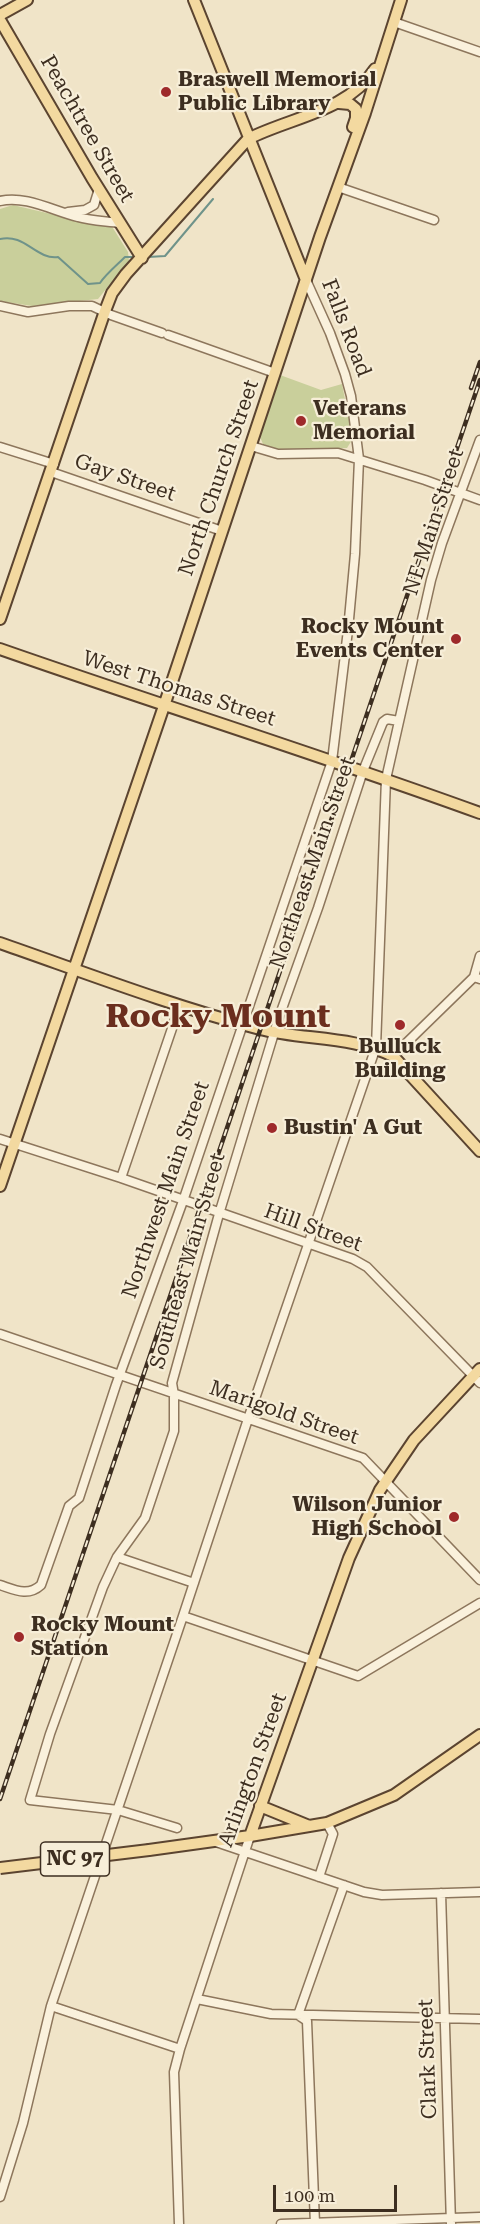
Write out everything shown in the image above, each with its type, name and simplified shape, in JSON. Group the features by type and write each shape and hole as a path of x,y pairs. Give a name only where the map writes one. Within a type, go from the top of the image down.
{"main road":[{"path":"0,18 27,0"},
{"name":"Falls Road","path":"194,0 306,280"},
{"name":"North Church Street","path":"0,1186 401,0"},
{"name":"Peachtree Street","path":"0,18 99,189 142,258"},
{"path":"0,619 112,293 126,274 248,139 263,131 339,103 367,81 382,57"},
{"path":"339,103 350,104 357,113 344,154 343,174"},
{"name":"West Thomas Street","path":"0,649 363,771 480,813"},
{"path":"0,943 180,1005 274,1033 376,1047 393,1056 480,1151"},
{"name":"Arlington Street","path":"250,1836 349,1558 385,1480 414,1440 478,1376"},
{"path":"250,1836 327,1823 394,1795 480,1735"},
{"path":"261,1806 310,1826"},
{"name":"NC 97","path":"0,1868 250,1836"}],"street":[{"path":"394,22 480,52"},
{"path":"338,186 434,220"},
{"path":"62,212 94,206 99,189"},
{"path":"0,201 9,199 23,201 78,218 120,223"},
{"name":"Falls Road","path":"306,280 330,333 345,374 351,396 359,459 357,519 348,630 332,761"},
{"path":"0,306 28,312 69,306 92,306 111,315 275,373"},
{"name":"NE Main Street","path":"0,2196 23,2123 51,2006 248,1419 376,1047 386,779 431,580 480,440"},
{"path":"251,446 278,454 329,452 359,459 480,500"},
{"name":"Gay Street","path":"0,447 222,531"},
{"name":"Northeast Main Street","path":"274,1033 363,771 382,722 387,719 399,721"},
{"name":"Northwest Main Street","path":"0,1585 27,1592 41,1585 69,1506 79,1498 119,1375 249,1026 332,761"},
{"path":"393,1056 477,978 480,956"},
{"path":"121,1178 180,1005"},
{"name":"Southeast Main Street","path":"118,1810 30,1800 50,1734 103,1587 117,1557 146,1518 174,1431 174,1395 171,1383 274,1033"},
{"name":"Hill Street","path":"0,1139 121,1178 353,1259 367,1267 478,1376"},
{"name":"Marigold Street","path":"0,1334 363,1458 480,1580"},
{"path":"117,1557 194,1583"},
{"path":"183,1616 358,1676 480,1603"},
{"path":"118,1810 177,1828"},
{"path":"319,1877 333,1834 327,1823"},
{"name":"Arlington Street","path":"179,2224 174,2072 250,1836"},
{"path":"213,1841 344,1885 382,1895 480,1892"},
{"path":"298,2015 344,1885"},
{"name":"Clark Street","path":"441,1893 451,2221"},
{"path":"197,1999 252,2011 298,2015 480,2019"},
{"path":"51,2006 180,2049"},
{"path":"298,2015 308,2021 315,2224"},
{"path":"281,2224 451,2221 480,2217"}],"green space":[{"path":"13,205 85,222 111,225 128,252 129,261 98,299 32,306 0,301 0,209"},
{"path":"280,375 321,390 342,384 352,435 347,448 295,450 276,449 263,444 260,437"}],"waterway":[{"path":"148,257 165,256 213,199"},
{"path":"0,239 17,240 43,255 58,257 88,284 100,283 125,257 136,257"}],"railway":[{"path":"471,388 480,362"},
{"path":"0,1799 480,380"}],"place":[{"name":"Braswell Memorial Public Library","path":"166,92"},
{"name":"Veterans Memorial","path":"301,421"},
{"name":"Rocky Mount Events Center","path":"456,639"},
{"name":"Bulluck Building","path":"400,1025"},
{"name":"Bustin' A Gut","path":"272,1128"},
{"name":"Wilson Junior High School","path":"454,1517"},
{"name":"Rocky Mount Station","path":"19,1637"}],"district":[{"name":"Rocky Mount","path":"218,1017"}]}
